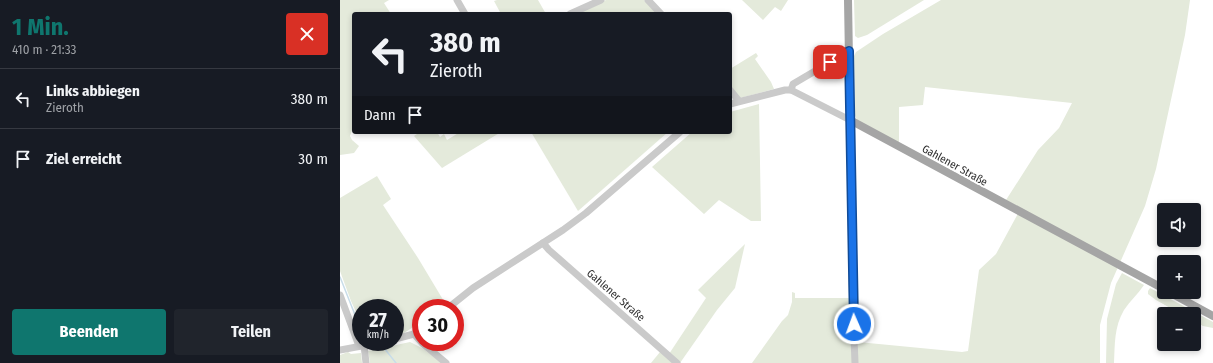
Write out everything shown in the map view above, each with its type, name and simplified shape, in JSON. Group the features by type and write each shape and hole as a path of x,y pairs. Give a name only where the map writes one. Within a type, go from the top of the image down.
{"main road":[{"path":"848,0 850,120"},
{"name":"Gahlener Straße","path":"850,120 1157,286"},
{"path":"1182,299 1213,316"}],"street":[{"path":"456,0 464,12"},
{"path":"574,12 601,0"},
{"path":"648,0 659,12"},
{"path":"732,103 785,90 791,90 793,84 849,51"},
{"name":"Gahlener Straße","path":"791,90 850,120"},
{"path":"732,92 739,101"},
{"path":"850,120 852,284 855,363"},
{"path":"459,299 473,288 543,243 586,213 678,134"},
{"name":"Gahlener Straße","path":"543,243 549,250 677,363"},
{"path":"340,295 352,324"},
{"path":"340,350 352,347"},
{"path":"363,351 366,363"},
{"path":"432,351 446,363"}],"green space":[{"path":"340,0 389,0 384,3 390,12 352,12 352,130 350,136 359,146 354,153 340,155"},
{"path":"538,0 545,12 500,12 494,1"},
{"path":"606,0 644,0 655,12 580,12"},
{"path":"742,0 788,0 781,11 775,7 763,20"},
{"path":"854,0 924,0 867,35 858,38 855,36"},
{"path":"941,0 1190,0 1185,35 1156,169 1145,206 1111,283 1100,325 1100,363 858,363 858,342 962,352 968,351 979,270 996,254 1021,208 1006,200 1038,150 1059,128 1072,103 925,87 923,105 899,107 899,143 857,120 853,111 855,110 854,56 856,52 883,34"},
{"path":"756,53 758,56 755,59 771,82 774,89 740,98 732,88 732,68"},
{"path":"759,104 761,221 751,221 719,200 704,214 652,167 690,134 732,134 732,111"},
{"path":"417,134 438,134 440,137 444,134 447,140 457,134 498,134 442,168 414,136"},
{"path":"532,134 666,134 578,211"},
{"path":"377,176 391,199 383,205 443,299 412,299 412,328 404,333 404,299 352,299 352,303 340,271 340,198"},
{"path":"745,244 735,288 717,310 680,363 669,354 706,298 698,290"},
{"path":"1122,273 1144,285 1126,307 1118,323 1114,363 1106,363 1107,319 1116,284"},
{"path":"1150,288 1157,292 1157,299 1170,299 1185,307 1168,307 1148,294"},
{"path":"792,292 795,293 795,298 850,298 853,363 752,363 788,315 792,302"},
{"path":"1201,316 1213,322 1213,328 1201,325"},
{"path":"404,343 412,343 412,351 426,351 442,363 370,363 368,351 404,351"},
{"path":"348,352 351,354 361,353 362,363 340,363 340,355"},
{"path":"660,352 674,363 651,363"}],"waterway":[{"path":"340,277 352,307"},
{"path":"386,351 396,363"}],"route":[{"path":"830,62 849,51 852,284 854,324"}]}
